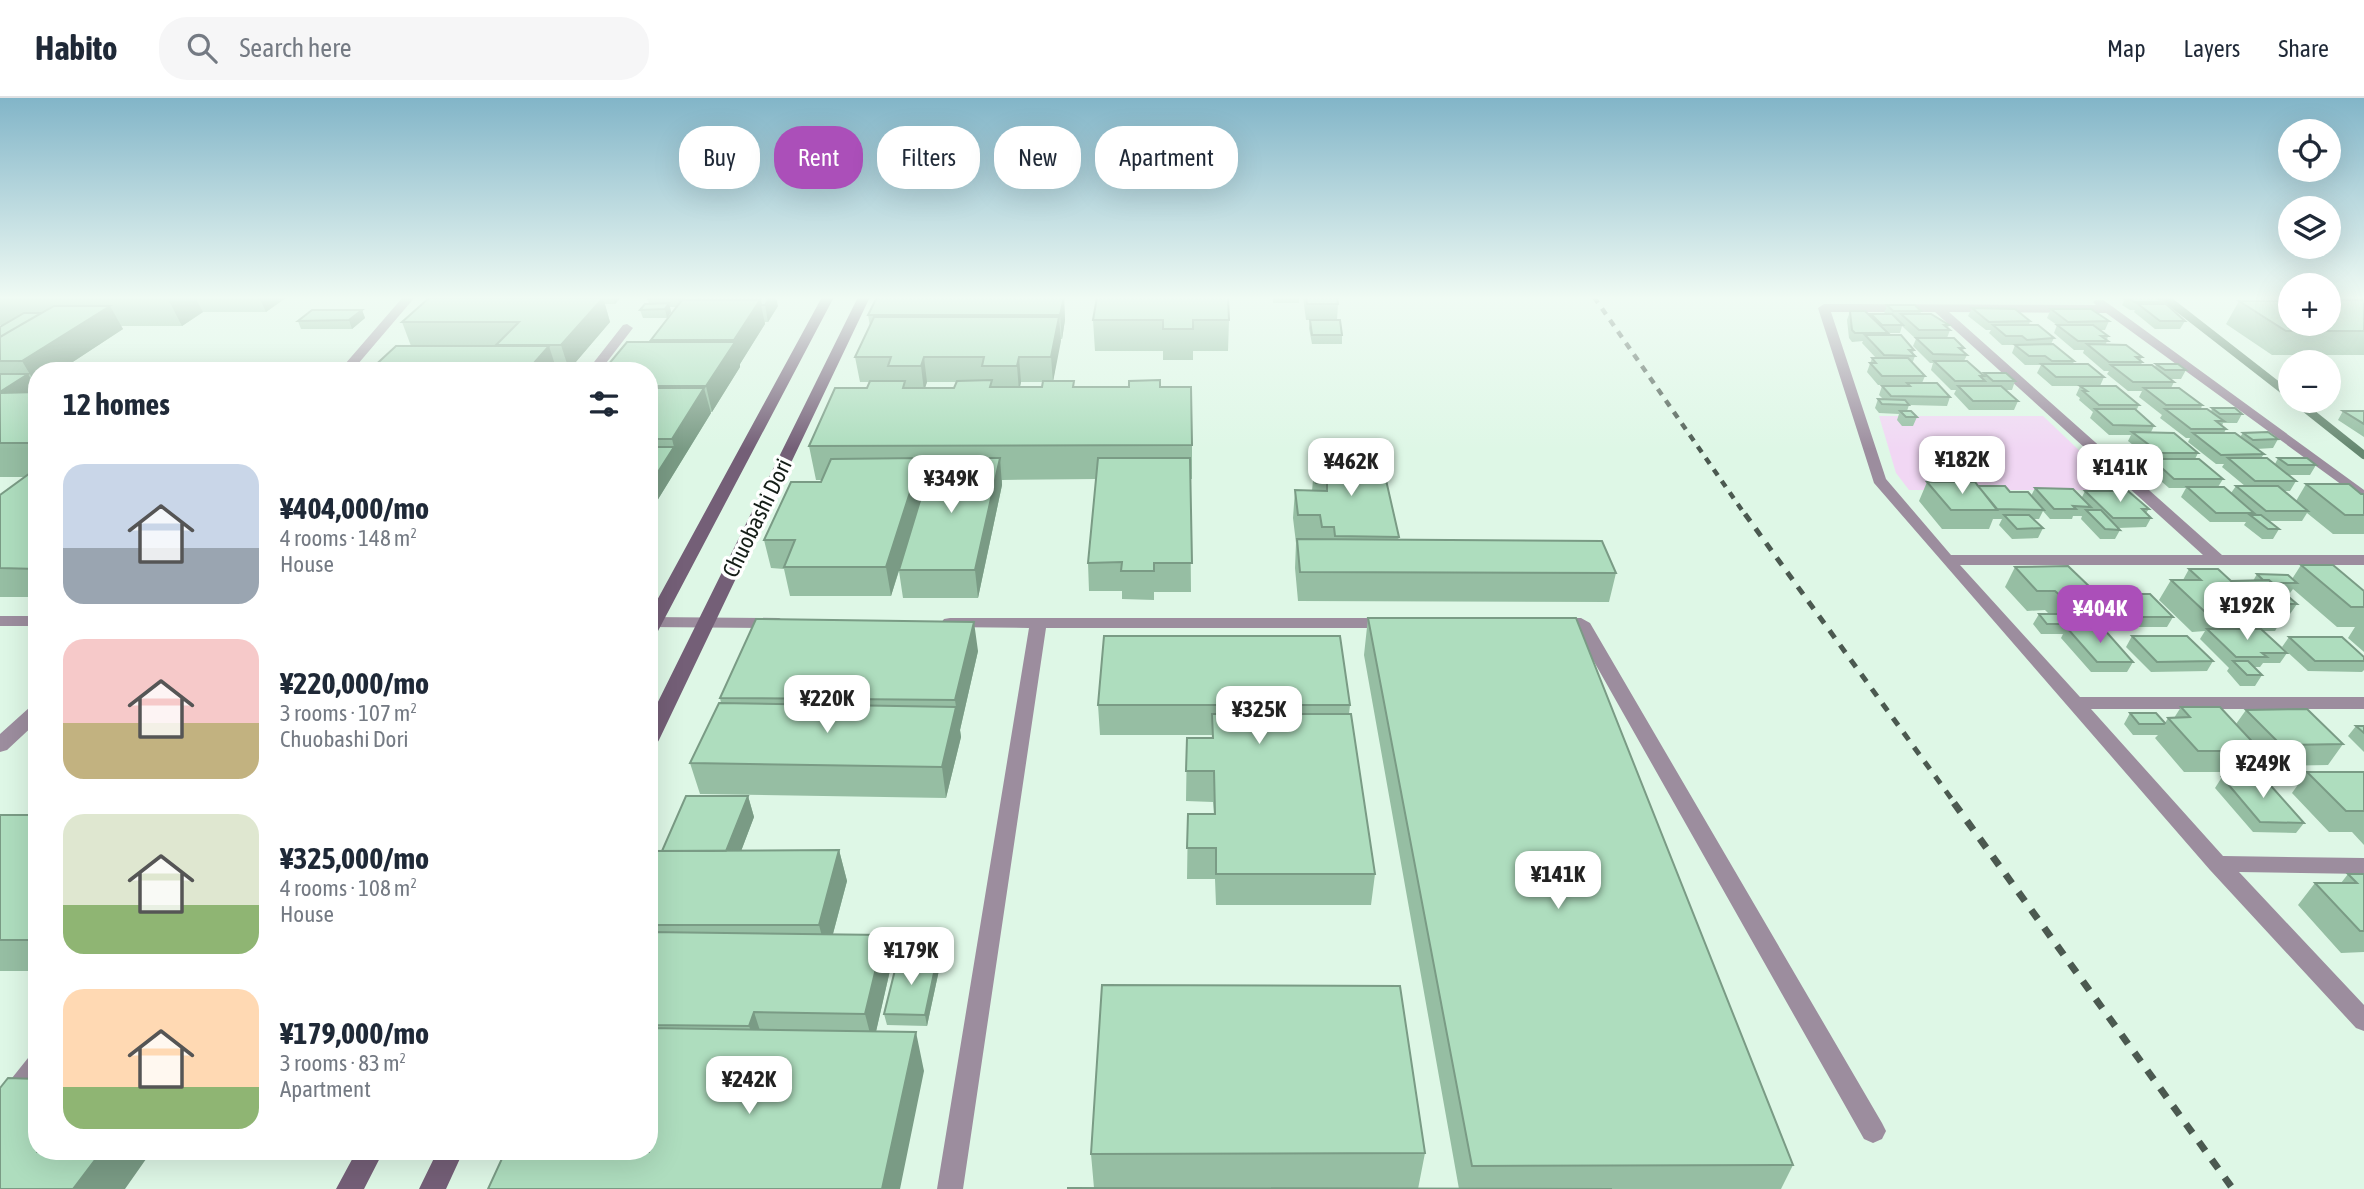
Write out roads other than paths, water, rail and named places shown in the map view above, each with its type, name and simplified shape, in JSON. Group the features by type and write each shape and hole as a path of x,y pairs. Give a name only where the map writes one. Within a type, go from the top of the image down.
{"main road":[{"name":"Chuobashi Dori","path":"658,612 801,348"},
{"name":"Chuobashi Dori","path":"658,721 839,348"},
{"path":"349,1189 365,1160"},
{"path":"432,1189 446,1160"}],"street":[{"path":"353,362 365,348"},
{"path":"600,362 611,348"},
{"path":"1837,348 1880,480 1947,560 2218,864 2364,1021"},
{"path":"1982,348 2219,561"},
{"path":"2162,348 2364,497"},
{"path":"1947,560 2364,560"},
{"path":"0,621 28,621"},
{"path":"1538,622 1581,623 1873,1131"},
{"path":"658,625 794,623"},
{"path":"930,623 1413,623"},
{"path":"950,1189 1038,623"},
{"path":"2077,703 2364,703"},
{"path":"0,745 28,719"},
{"path":"2218,864 2364,866"},
{"path":"0,1112 28,1077"}],"waterway":[{"path":"2229,348 2278,386"},
{"path":"2311,413 2364,455"}],"railway":[{"path":"1629,348 1746,516"},
{"path":"1745,514 1956,805"},
{"path":"1954,803 2233,1189"}]}
